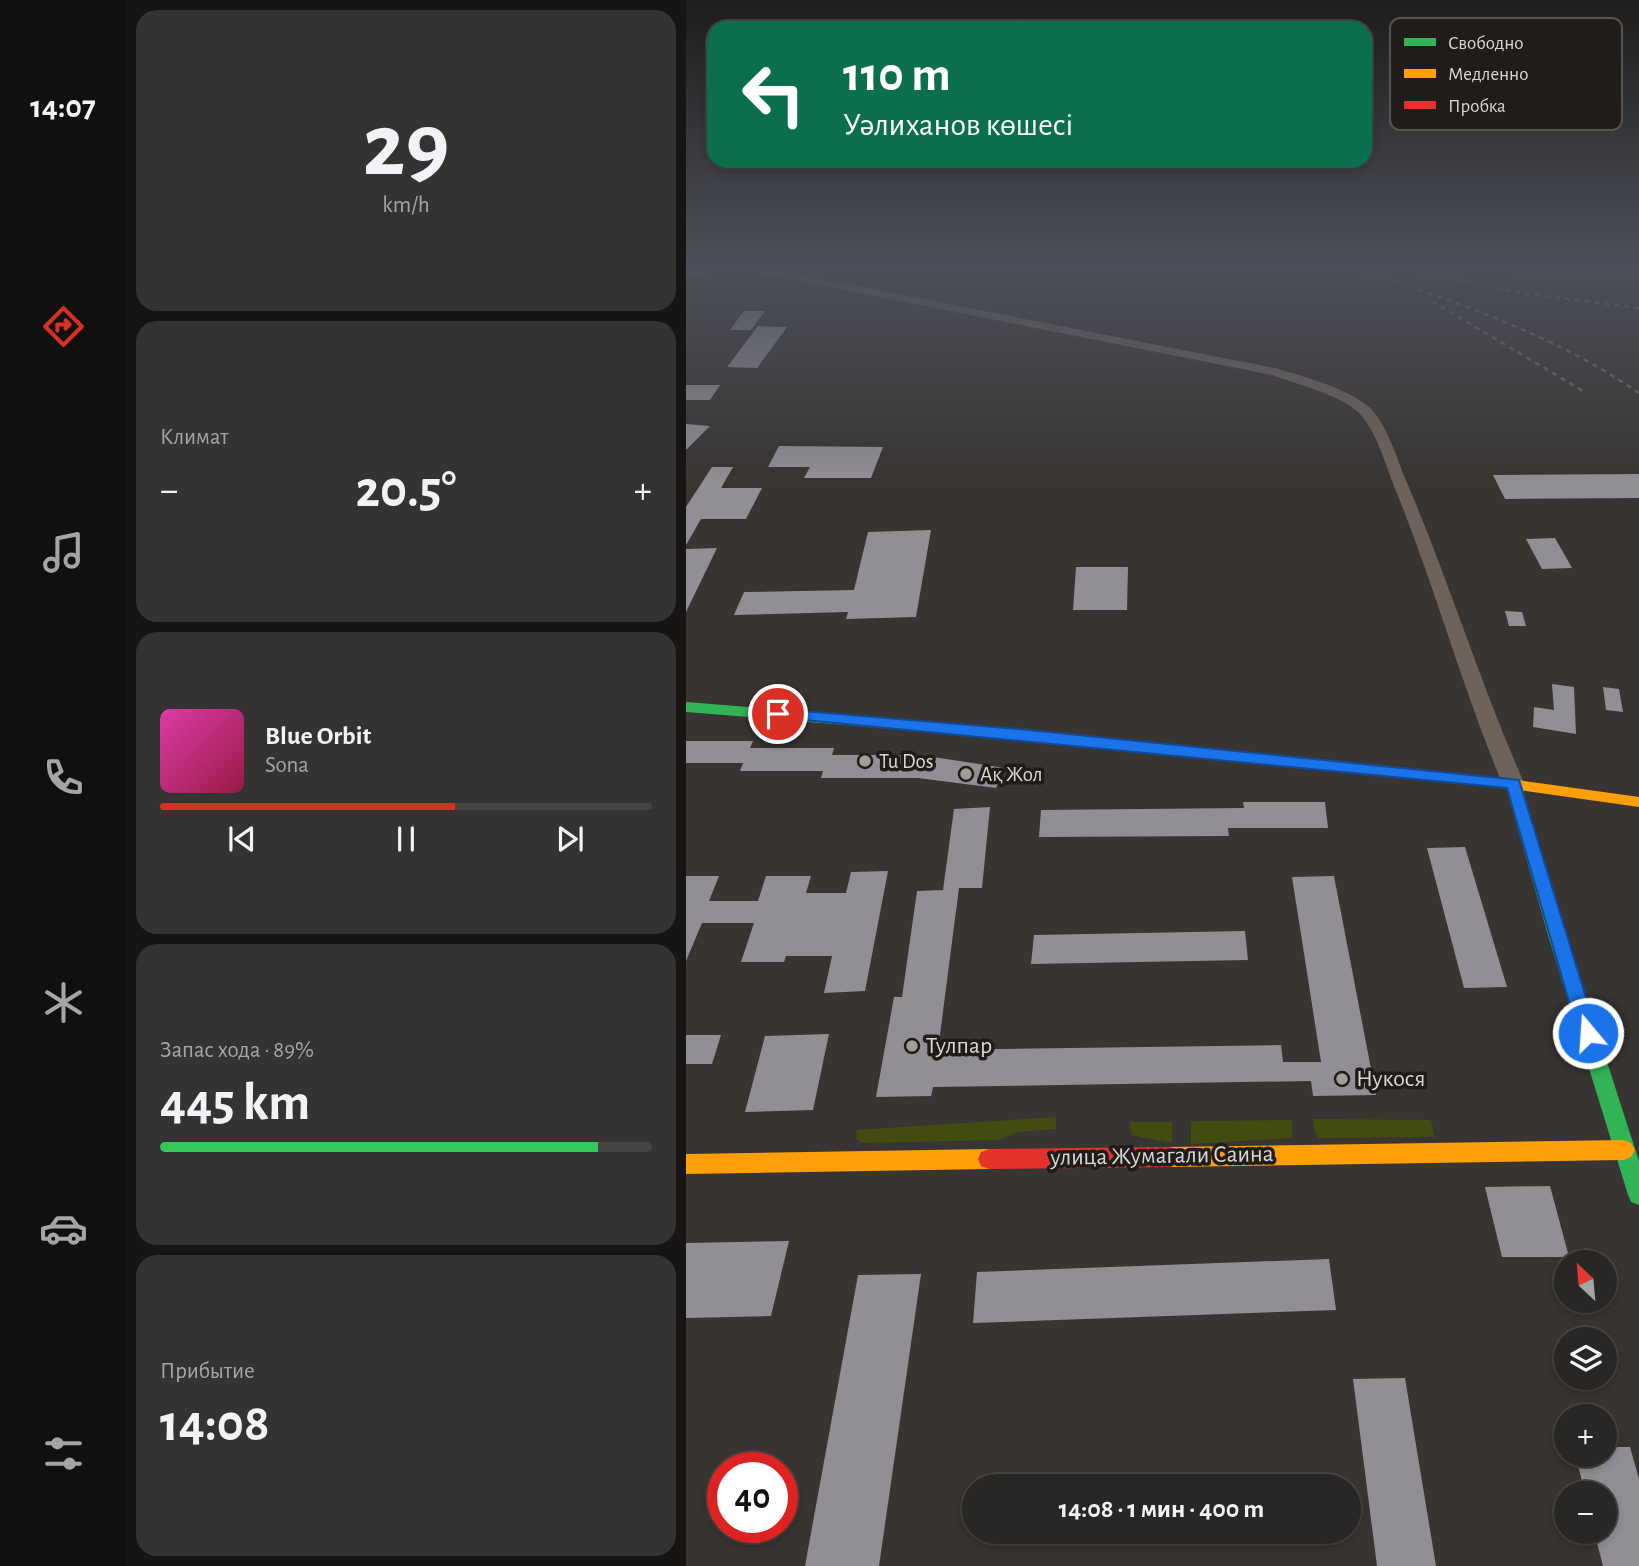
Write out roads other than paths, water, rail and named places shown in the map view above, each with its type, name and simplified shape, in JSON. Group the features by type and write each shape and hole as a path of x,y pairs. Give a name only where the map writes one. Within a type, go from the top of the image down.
{"main road":[{"path":"686,707 1019,734 1513,783 1639,802"},
{"path":"1513,783 1557,935 1632,1150 1639,1195"},
{"name":"улица Жумагали Саина","path":"686,1164 1632,1150"}],"street":[{"path":"1104,338 1275,372 1334,393 1364,410 1379,434 1416,522 1492,734 1513,783"}],"railway":[{"path":"1494,338 1583,391"},
{"path":"1542,338 1605,371 1639,393"}],"place":[{"name":"Tu Dos","path":"865,761"},
{"name":"Ақ Жол","path":"966,774"},
{"name":"Тулпар","path":"912,1046"},
{"name":"Нукося","path":"1342,1079"}]}
